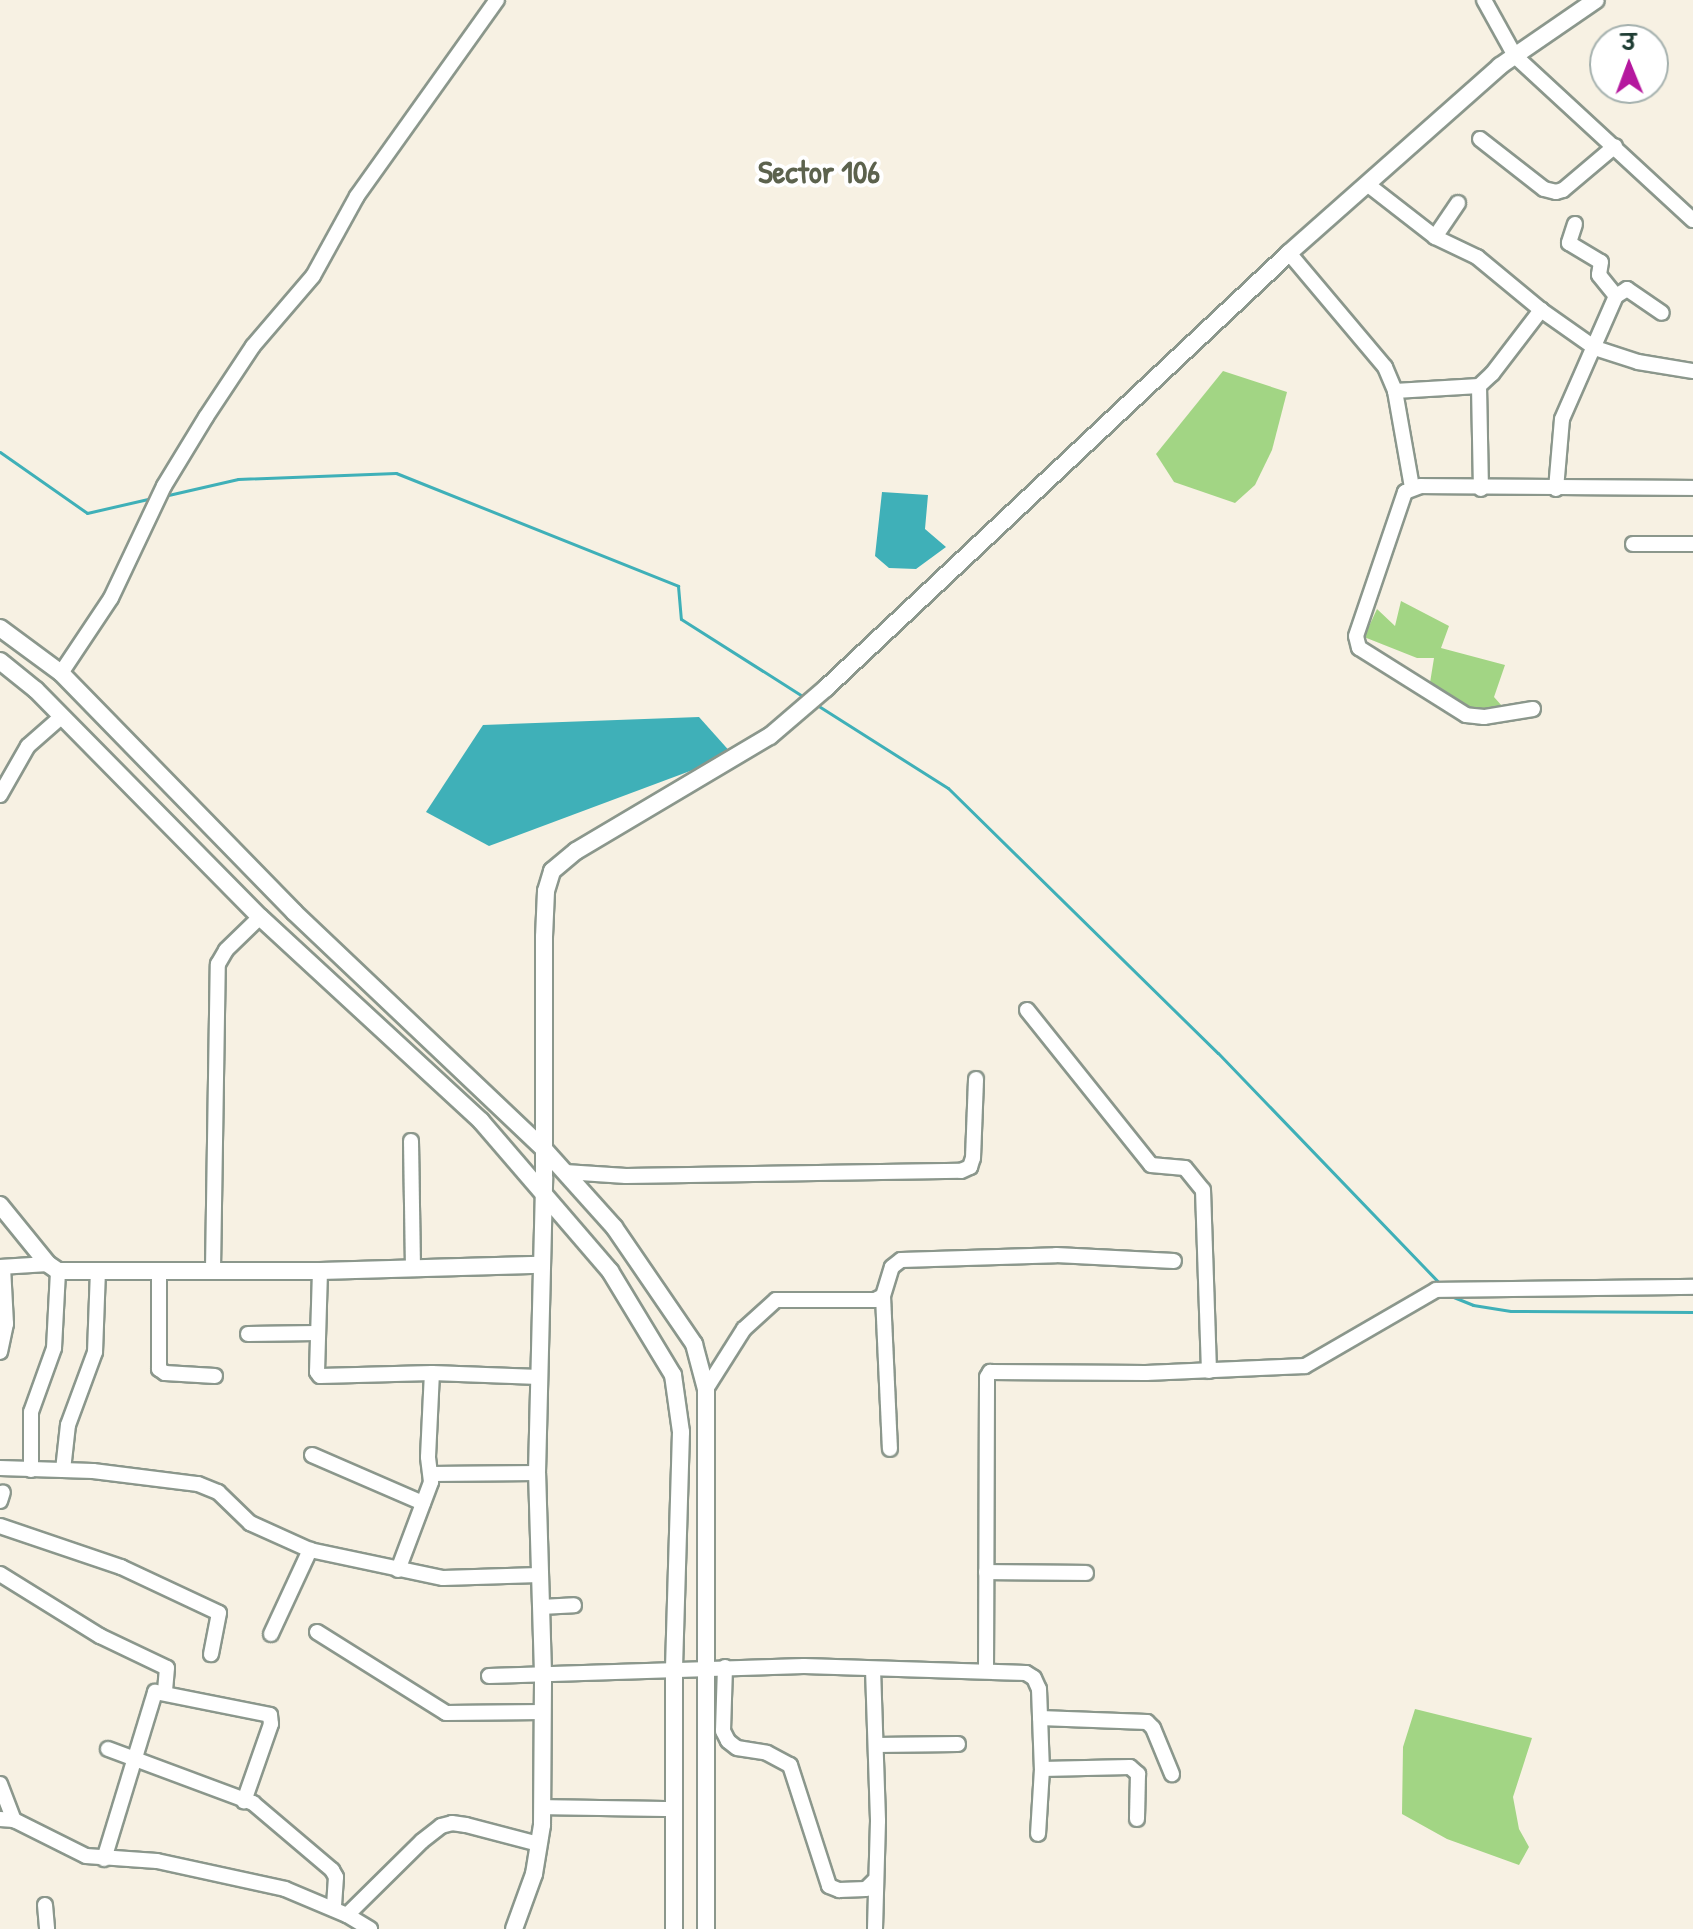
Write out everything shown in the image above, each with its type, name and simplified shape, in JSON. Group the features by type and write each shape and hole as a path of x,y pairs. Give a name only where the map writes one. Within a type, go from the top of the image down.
{"street":[{"path":"61,673 111,598 164,486 206,417 253,346 313,276 357,196 497,0"},
{"path":"1484,0 1515,56 1691,215"},
{"path":"514,1929 530,1888 539,1844 542,1807 543,1673 537,1473 544,1191 544,937 546,891 552,871 576,851 757,745 808,704 1289,253 1515,56 1596,0"},
{"path":"1480,139 1544,189 1556,192 1563,190 1615,146"},
{"path":"1367,184 1435,237 1477,257 1541,310 1595,348 1638,362 1693,371"},
{"path":"1435,237 1458,203"},
{"path":"1575,224 1569,243 1601,262 1599,275 1616,296"},
{"path":"1289,253 1385,367 1395,391 1412,487"},
{"path":"1556,489 1562,419 1616,296 1627,289 1662,313"},
{"path":"1395,391 1479,386 1492,374 1541,310"},
{"path":"1479,386 1481,489"},
{"path":"1533,709 1484,717 1466,715 1359,648 1356,636 1400,499 1412,487 1693,488"},
{"path":"1633,544 1693,544"},
{"path":"0,628 61,673 294,912 544,1149 637,1256 694,1344 706,1389 716,1667 723,1731 728,1741 737,1748 767,1753 790,1765 829,1886 839,1890 866,1889 874,1881"},
{"path":"0,661 24,679 260,917 462,1101 544,1191 610,1271 673,1375 681,1432 674,1667 674,1929"},
{"path":"0,795 28,746 61,717"},
{"path":"213,1269 218,964 226,950 260,917"},
{"path":"1027,1010 1151,1165 1185,1168 1203,1190 1209,1371"},
{"path":"565,1172 626,1176 961,1171 970,1167 973,1158 976,1079"},
{"path":"411,1141 413,1268"},
{"path":"0,1205 53,1268 54,1348 31,1412 31,1470"},
{"path":"890,1449 883,1296 892,1267 901,1260 1056,1255 1174,1261"},
{"path":"0,1352 6,1324 2,1267 98,1271 320,1271 540,1265"},
{"path":"63,1470 68,1425 95,1352 98,1271"},
{"path":"159,1271 159,1369 165,1373 215,1376"},
{"path":"320,1271 317,1333 317,1372 320,1376 432,1373 539,1377"},
{"path":"986,1671 988,1374 1209,1371 1305,1366 1436,1290 1693,1287"},
{"path":"706,1389 744,1329 776,1300 875,1300 883,1296"},
{"path":"248,1334 317,1333"},
{"path":"398,1570 431,1474 428,1457 432,1373"},
{"path":"312,1455 423,1503"},
{"path":"0,1468 93,1471 209,1487 250,1523 310,1550 398,1570 465,1579 539,1575"},
{"path":"431,1474 537,1473"},
{"path":"0,1526 121,1567 219,1613 211,1654"},
{"path":"271,1634 310,1550"},
{"path":"986,1572 1086,1573"},
{"path":"0,1574 100,1636 167,1668 165,1693"},
{"path":"541,1607 574,1605"},
{"path":"317,1632 446,1713 543,1712"},
{"path":"489,1676 674,1667 950,1668 1026,1673 1034,1678 1039,1689 1042,1769 1038,1834"},
{"path":"706,1929 716,1667"},
{"path":"873,1669 876,1745 875,1929"},
{"path":"104,1859 153,1694 165,1693 270,1715 271,1724 244,1801"},
{"path":"1040,1718 1147,1722 1153,1728 1172,1774"},
{"path":"876,1745 958,1744"},
{"path":"108,1749 253,1803 332,1870 336,1877 341,1912"},
{"path":"1042,1769 1130,1767 1136,1770 1137,1819"},
{"path":"0,1784 7,1819 72,1850 104,1859 146,1860 218,1873 285,1889 341,1912 370,1929"},
{"path":"542,1807 674,1809"},
{"path":"341,1912 441,1826 452,1823 466,1825 539,1844"},
{"path":"45,1905 47,1929"}],"green space":[{"path":"1223,371 1287,392 1272,450 1255,485 1235,503 1174,482 1156,454"},
{"path":"1401,601 1449,626 1441,648 1505,665 1494,697 1502,706 1478,712 1449,703 1429,689 1434,658 1417,658 1364,637 1377,609 1395,626"},
{"path":"1415,1709 1532,1738 1513,1797 1519,1829 1529,1847 1519,1865 1447,1839 1402,1814 1403,1747"}],"water":[{"path":"882,492 928,495 925,529 946,547 916,569 889,568 875,556"},
{"path":"699,717 733,755 489,846 426,812 483,725"}],"waterway":[{"path":"0,452 87,513 152,498"},
{"path":"164,496 238,479 396,473 678,586 681,619 804,697"},
{"path":"817,705 948,788 1218,1053 1439,1283"},
{"path":"1451,1296 1473,1305 1511,1311 1693,1312"}],"district":[{"name":"Sector 106","path":"819,172"}]}
